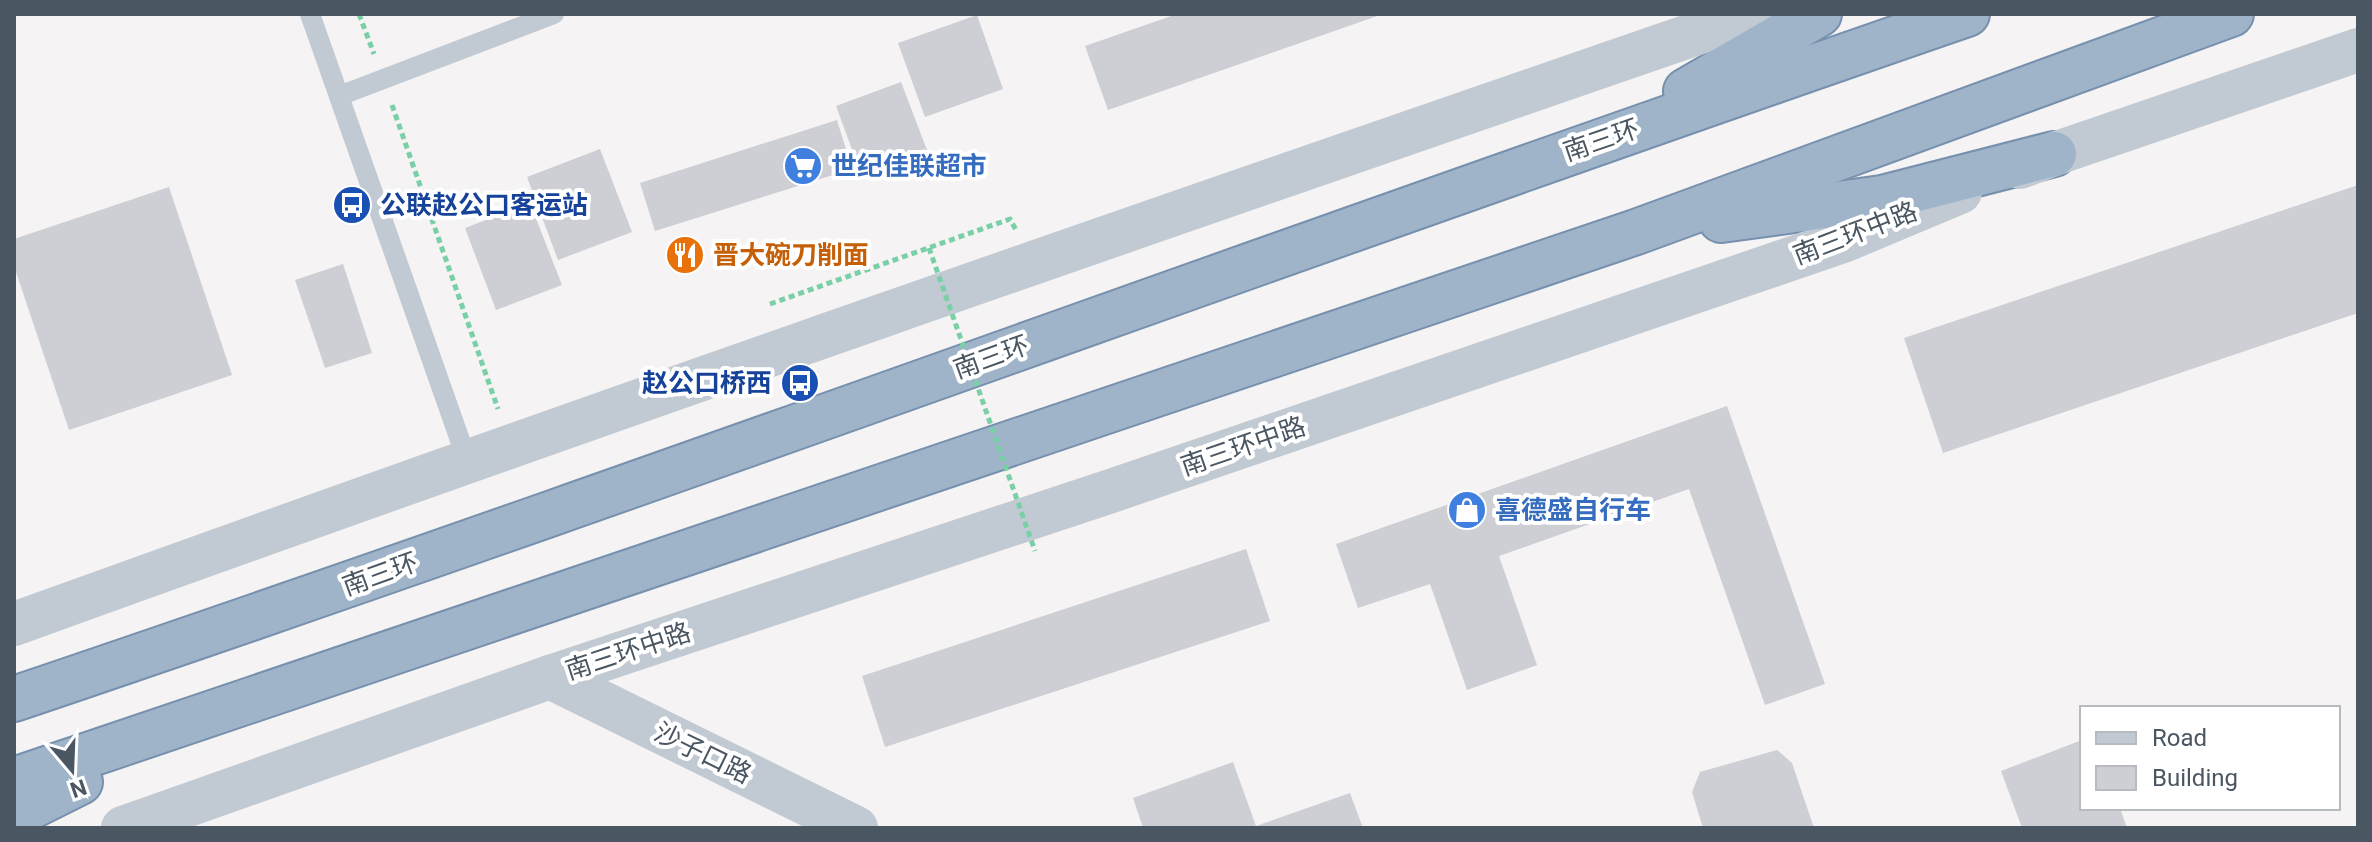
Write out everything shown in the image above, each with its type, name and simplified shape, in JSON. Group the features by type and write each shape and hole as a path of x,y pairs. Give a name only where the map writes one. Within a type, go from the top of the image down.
{"highway":[{"path":"1597,141 1819,14"},
{"name":"南三环","path":"14,699 274,611 1597,141 1967,14"},
{"path":"14,780 1636,232 2231,14"},
{"path":"1636,232 1882,198 2054,154"},
{"path":"14,670 274,611"},
{"path":"14,815 244,701"}],"street":[{"path":"14,624 467,460 1753,14"},
{"name":"南三环中路","path":"123,828 550,677 1114,490 1828,246 2054,154 2358,50"},
{"name":"沙子口路","path":"550,677 856,828"}],"lane":[{"path":"310,14 467,460"},
{"path":"339,96 554,14"}],"path":[{"path":"359,14 511,445"},
{"path":"770,304 1010,219"},
{"path":"929,248 1035,551"}],"building":[{"path":"1177,14 1383,14 1108,110 1085,46"},
{"path":"977,15 1003,89 925,117 898,43"},
{"path":"901,82 927,150 861,174 836,106"},
{"path":"837,120 852,169 655,231 640,183"},
{"path":"600,149 632,232 558,260 527,177"},
{"path":"2358,185 2358,313 1943,453 1904,338"},
{"path":"169,187 232,375 69,430 14,266 14,239"},
{"path":"530,203 562,285 496,310 465,228"},
{"path":"343,264 372,353 325,368 295,280"},
{"path":"1727,406 1825,684 1765,705 1689,489 1499,556 1537,665 1467,690 1430,584 1358,608 1336,544"},
{"path":"1246,549 1270,621 885,747 862,676"},
{"path":"2080,741 2080,810 2121,810 2127,828 2022,828 2001,771"},
{"path":"1777,750 1792,763 1814,828 1703,828 1692,792 1700,772"},
{"path":"1233,762 1256,826 1350,793 1363,828 1143,828 1133,798"}],"place":[{"name":"世纪佳联超市","path":"803,166"},
{"name":"公联赵公口客运站","path":"352,205"},
{"name":"晋大碗刀削面","path":"685,255"},
{"name":"赵公口桥西","path":"800,383"},
{"name":"喜德盛自行车","path":"1467,510"}]}
